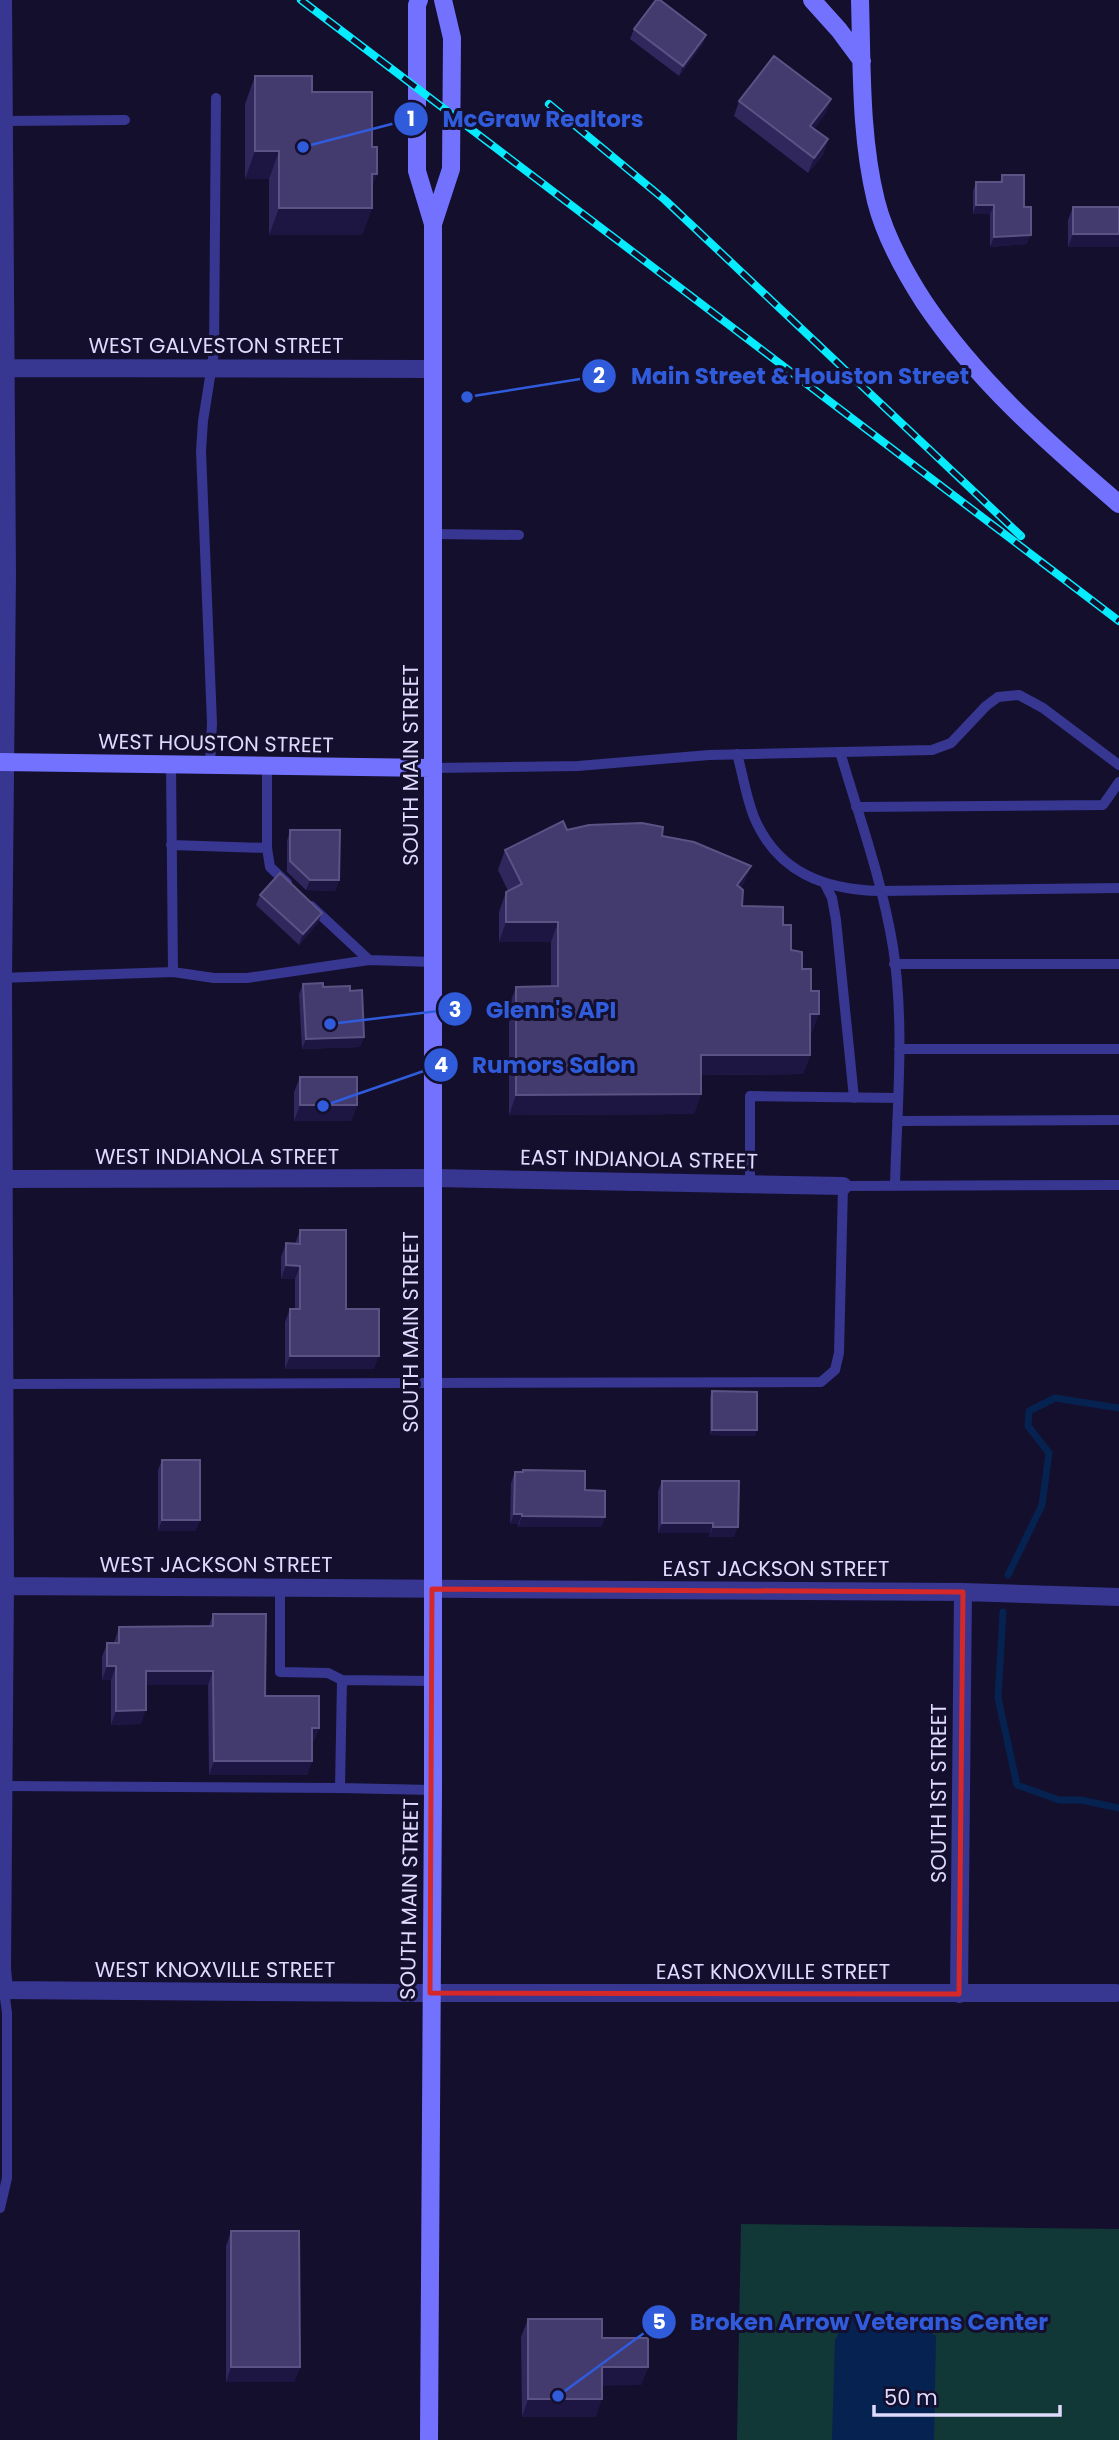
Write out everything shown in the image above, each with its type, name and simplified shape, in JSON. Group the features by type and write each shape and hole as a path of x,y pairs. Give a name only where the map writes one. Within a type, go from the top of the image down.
{"street":[{"path":"2,1990 3,0"},
{"name":"SOUTH MAIN STREET","path":"433,224 451,169 452,38 443,0"},
{"path":"812,0 862,61"},
{"path":"860,0 870,172 877,204 903,268 944,331 973,368 1048,443 1119,504"},
{"name":"SOUTH MAIN STREET","path":"415,2 417,171 433,224 433,1790 429,2440"},
{"name":"WEST GALVESTON STREET","path":"2,368 432,369"},
{"name":"WEST HOUSTON STREET","path":"3,762 432,768"},
{"name":"WEST INDIANOLA STREET","path":"1,1179 434,1178"},
{"name":"EAST INDIANOLA STREET","path":"434,1178 843,1186"},
{"name":"WEST JACKSON STREET","path":"3,1586 432,1588"},
{"name":"EAST JACKSON STREET","path":"432,1588 962,1592 1119,1597"},
{"name":"SOUTH 1ST STREET","path":"959,1994 962,1592"},
{"name":"WEST KNOXVILLE STREET","path":"2,1990 430,1993"},
{"name":"EAST KNOXVILLE STREET","path":"430,1993 1116,1993"}],"lane":[{"path":"210,766 212,723 201,451 214,352 216,99"},
{"path":"4,121 125,120"},
{"path":"432,534 519,535"},
{"path":"432,768 578,766 737,754 932,750 951,743 986,706 999,697 1019,695 1043,708 1119,765"},
{"path":"840,752 881,891 894,964 899,1049 895,1185"},
{"path":"737,754 754,816 766,840 778,857 795,871 825,884 861,891 1119,888"},
{"path":"171,765 173,972"},
{"path":"267,766 267,848 270,867 369,960"},
{"path":"856,807 1103,805 1119,782"},
{"path":"171,845 267,848"},
{"path":"825,884 832,898 836,920 854,1098"},
{"path":"1,978 173,972 214,978 247,978 369,960 434,962"},
{"path":"894,964 1119,964"},
{"path":"899,1049 1119,1049"},
{"path":"750,1183 750,1096 898,1098"},
{"path":"897,1121 1119,1121"},
{"path":"4,1384 821,1382 835,1370 839,1353 843,1186 1119,1185"},
{"path":"279,1587 280,1672 328,1673 342,1680 432,1681"},
{"path":"340,1788 342,1680"},
{"path":"4,1786 433,1790"},
{"path":"0,2208 7,2178 7,2013 2,1990"}],"highlighted area":[{"path":"432,1589 963,1592 959,1994 430,1993"}],"green space":[{"path":"741,2224 1119,2229 1119,2440 737,2440"}],"water":[{"path":"901,2312 936,2336 934,2440 832,2440 835,2340 846,2318"}],"building":[{"path":"656,0 660,0 706,35 683,66 634,29"},
{"path":"774,56 831,99 810,126 828,139 814,158 739,101"},
{"path":"255,76 312,76 312,92 372,92 372,147 377,147 377,174 372,174 372,208 279,208 279,151 255,151"},
{"path":"1002,175 1024,175 1024,207 1031,207 1031,235 994,237 994,205 976,205 976,182 1002,182"},
{"path":"1073,207 1119,207 1119,234 1073,234"},
{"path":"563,821 567,830 589,825 642,823 663,827 662,836 694,842 751,866 737,885 743,890 742,906 783,907 783,925 791,925 791,950 802,952 802,969 811,969 811,991 819,991 819,1014 810,1014 810,1055 701,1055 701,1094 516,1095 516,987 558,986 558,922 506,922 506,892 522,884 505,850"},
{"path":"290,830 340,830 339,880 310,880 290,861"},
{"path":"280,873 322,913 303,934 260,895"},
{"path":"323,983 323,987 350,986 350,991 362,990 364,1037 306,1039 303,984"},
{"path":"300,1077 357,1077 357,1105 300,1105"},
{"path":"300,1230 346,1230 346,1309 379,1309 379,1356 290,1356 290,1309 300,1309 300,1266 286,1265 286,1243 300,1244"},
{"path":"712,1391 757,1392 757,1430 712,1430"},
{"path":"162,1460 200,1460 200,1520 162,1520"},
{"path":"585,1471 585,1490 605,1491 605,1517 514,1514 515,1472"},
{"path":"662,1481 739,1481 738,1527 713,1527 713,1523 662,1523"},
{"path":"213,1614 266,1614 265,1696 319,1696 319,1728 312,1728 312,1761 214,1761 213,1671 146,1671 146,1710 116,1711 116,1666 107,1666 107,1643 119,1643 119,1627 213,1626"},
{"path":"231,2231 299,2231 300,2367 231,2367"},
{"path":"528,2319 602,2319 602,2338 648,2338 648,2367 602,2367 602,2399 528,2399"}],"waterway":[{"path":"1008,1575 1042,1505 1049,1453 1028,1426 1029,1411 1055,1398 1119,1408"},
{"path":"1003,1612 998,1698 1017,1785 1059,1800 1081,1800 1119,1808"}],"railway":[{"path":"301,0 1119,621"},
{"path":"549,104 665,200 1021,536"}],"place":[{"name":"McGraw Realtors","path":"303,147"},
{"name":"Main Street & Houston Street","path":"467,397"},
{"name":"Glenn's API","path":"330,1024"},
{"name":"Rumors Salon","path":"323,1106"},
{"name":"Broken Arrow Veterans Center","path":"558,2396"}]}
